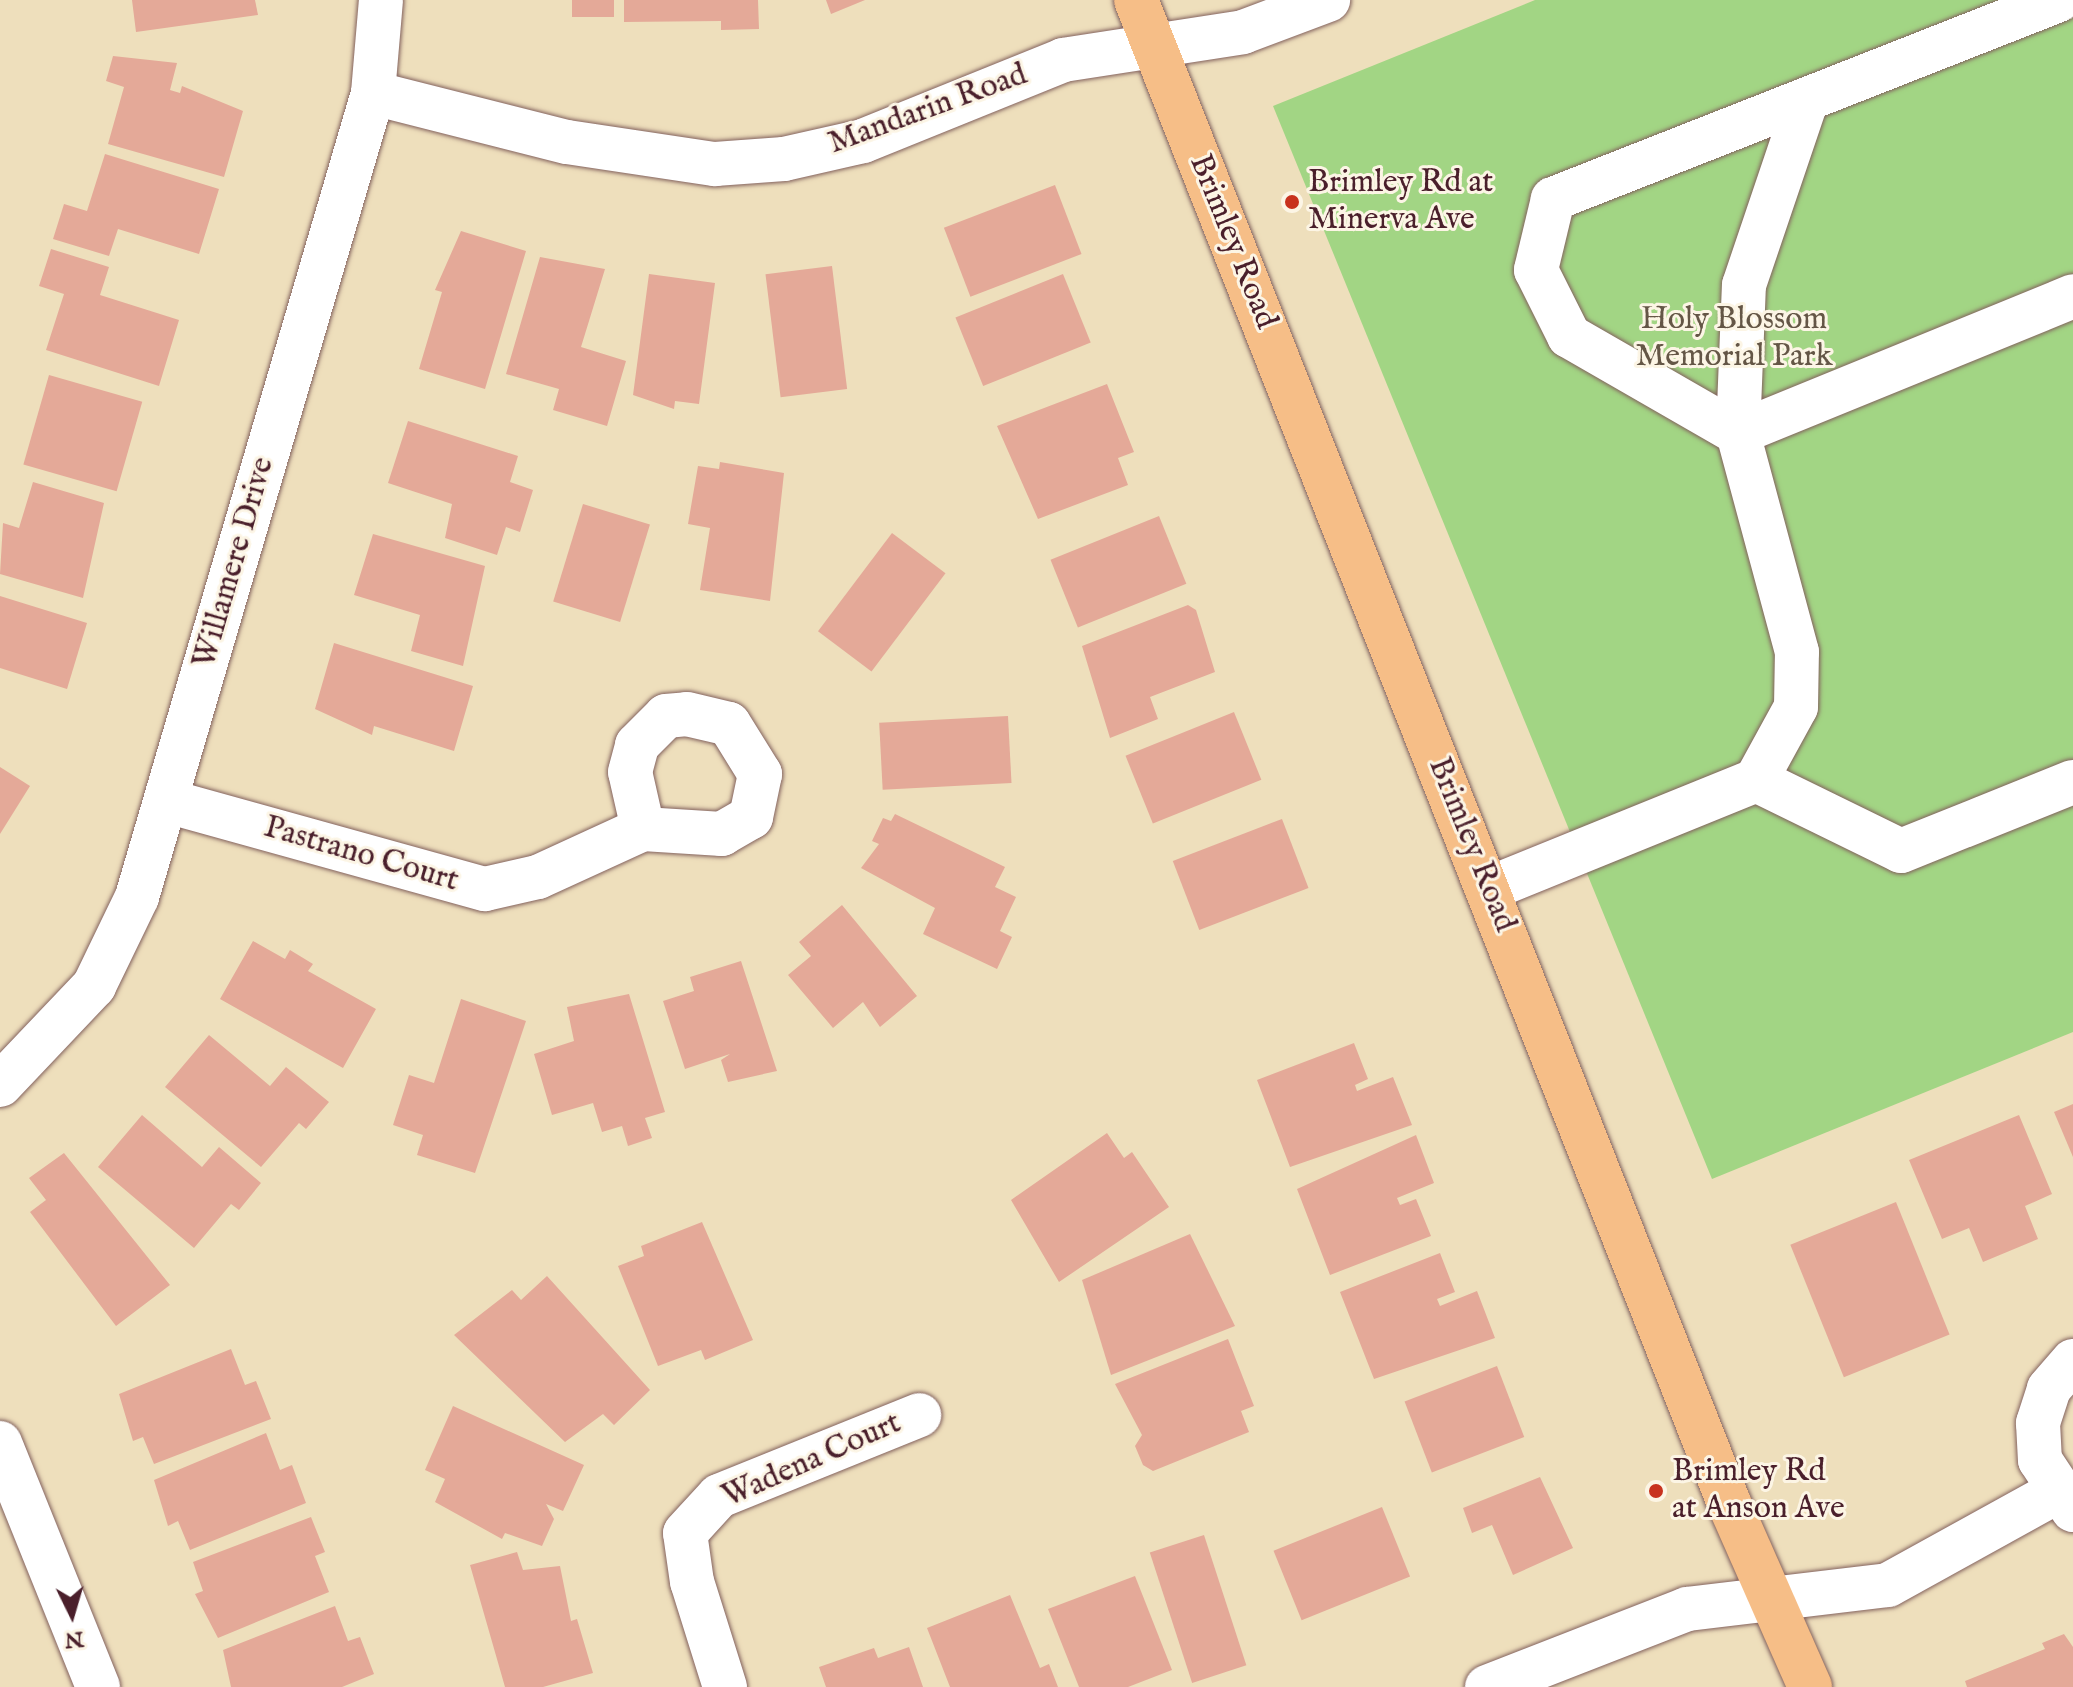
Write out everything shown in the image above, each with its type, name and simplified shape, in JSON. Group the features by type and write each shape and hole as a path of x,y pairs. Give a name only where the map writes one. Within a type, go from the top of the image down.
{"main road":[{"name":"Brimley Road","path":"1136,0 1488,889 1810,1687"}],"street":[{"name":"Willamere Drive","path":"0,1085 94,986 137,897 373,93 381,0"},
{"name":"Mandarin Road","path":"373,93 567,142 715,164 863,141 1063,60 1243,32 1328,0"},
{"path":"1738,433 1569,336 1536,270 1553,199 2059,0"},
{"path":"1488,889 1756,780 1796,707 1797,652 1738,433 1744,285 1807,99"},
{"path":"1738,433 2073,296"},
{"path":"1756,780 1901,851 2073,782"},
{"name":"Pastrano Court","path":"167,801 485,889 538,877 643,829"},
{"path":"1487,1687 1687,1609 1888,1585 2064,1501 2040,1460 2038,1423 2049,1389 2073,1361"},
{"name":"Wadena Court","path":"725,1687 692,1582 685,1533 719,1496 919,1415"},
{"path":"0,1443 98,1687"}],"green space":[{"name":"Holy Blossom Memorial Park","path":"1535,0 2073,0 2073,1032 1712,1179 1273,106"}],"building":[{"path":"132,0 255,0 258,15 136,32"},
{"path":"572,0 614,0 614,17 572,17"},
{"path":"624,0 758,0 759,29 721,30 721,21 624,22"},
{"path":"826,0 865,0 831,14"},
{"path":"113,56 177,63 170,90 180,93 182,86 243,111 224,177 108,144 124,87 106,81"},
{"path":"105,154 219,189 199,254 118,229 109,256 53,239 64,204 87,211"},
{"path":"1055,185 1082,254 970,297 944,228"},
{"path":"461,231 526,251 485,389 419,369 442,292 435,290"},
{"path":"51,249 109,267 100,295 179,320 159,386 46,350 64,294 39,286"},
{"path":"540,257 605,269 581,347 626,361 607,426 553,410 559,389 506,374"},
{"path":"832,266 847,389 781,397 765,274"},
{"path":"649,274 715,283 699,404 675,401 674,409 633,395"},
{"path":"1063,274 1091,343 983,386 955,317"},
{"path":"49,375 142,402 117,491 23,464"},
{"path":"1107,384 1134,452 1118,458 1128,485 1038,519 997,426"},
{"path":"408,421 518,456 510,482 533,490 520,532 506,527 497,555 445,538 452,504 388,483"},
{"path":"720,462 784,473 770,601 700,590 710,528 688,524 698,466 719,469"},
{"path":"33,482 104,503 83,598 0,574 3,523 19,528"},
{"path":"583,504 650,524 620,622 553,602"},
{"path":"1159,516 1186,584 1078,628 1051,560"},
{"path":"892,533 946,573 871,672 818,631"},
{"path":"373,534 485,566 463,666 411,651 420,615 354,595"},
{"path":"0,596 87,623 67,689 0,668"},
{"path":"1188,605 1196,610 1215,672 1150,697 1158,719 1110,738 1082,646"},
{"path":"334,643 473,686 454,751 374,726 372,735 315,709"},
{"path":"1234,712 1261,780 1153,824 1126,756"},
{"path":"1008,716 1012,783 883,790 879,723"},
{"path":"0,767 30,786 0,834"},
{"path":"895,814 1005,867 995,887 1016,897 1000,931 1012,937 997,969 923,934 935,908 861,868 879,844 872,841 883,818 891,821"},
{"path":"1282,819 1309,888 1199,930 1173,861"},
{"path":"842,905 917,996 880,1027 863,1002 833,1028 788,975 811,956 799,942"},
{"path":"253,941 285,959 290,950 313,964 308,971 376,1009 343,1068 220,999"},
{"path":"741,961 777,1071 728,1082 721,1060 730,1054 685,1069 663,1001 694,991 690,977"},
{"path":"629,994 665,1112 645,1118 652,1138 628,1146 622,1126 602,1132 593,1103 552,1115 534,1054 574,1041 567,1007"},
{"path":"461,999 526,1021 475,1173 417,1155 423,1135 393,1125 409,1075 434,1083"},
{"path":"209,1035 270,1086 286,1067 329,1102 306,1129 299,1123 261,1167 165,1087"},
{"path":"1354,1043 1368,1079 1355,1085 1357,1091 1393,1077 1412,1125 1290,1167 1257,1080"},
{"path":"2073,1104 2073,1157 2054,1112"},
{"path":"142,1115 202,1167 219,1147 261,1183 239,1210 231,1204 194,1248 98,1167"},
{"path":"2019,1115 2052,1194 2025,1206 2038,1239 1983,1262 1969,1228 1942,1239 1909,1160"},
{"path":"1107,1133 1124,1158 1132,1152 1169,1207 1059,1282 1011,1200"},
{"path":"1416,1135 1434,1183 1397,1198 1400,1205 1416,1199 1431,1236 1330,1275 1297,1189"},
{"path":"64,1153 170,1285 116,1326 30,1212 46,1200 29,1178"},
{"path":"1896,1202 1950,1335 1844,1377 1790,1245"},
{"path":"702,1222 753,1340 705,1360 701,1350 658,1366 618,1266 644,1256 641,1246"},
{"path":"1190,1234 1235,1326 1111,1375 1082,1280"},
{"path":"1440,1253 1455,1292 1437,1299 1440,1306 1477,1291 1495,1338 1374,1379 1340,1292"},
{"path":"547,1276 650,1390 614,1425 603,1414 565,1442 454,1335 512,1290 521,1300"},
{"path":"1228,1339 1254,1406 1241,1411 1249,1432 1153,1471 1143,1465 1135,1446 1142,1435 1115,1384"},
{"path":"231,1349 245,1385 256,1381 271,1419 154,1464 143,1437 133,1441 119,1394"},
{"path":"1497,1366 1524,1437 1432,1472 1405,1401"},
{"path":"453,1406 584,1465 563,1511 546,1504 554,1519 542,1546 505,1533 502,1539 435,1502 445,1479 425,1470"},
{"path":"266,1433 280,1470 292,1465 306,1503 190,1550 178,1521 168,1526 154,1480"},
{"path":"1540,1477 1573,1548 1513,1575 1492,1525 1472,1533 1463,1508"},
{"path":"1382,1507 1410,1577 1302,1620 1274,1551"},
{"path":"311,1517 325,1552 315,1556 329,1592 218,1638 195,1594 203,1591 193,1562"},
{"path":"1204,1535 1246,1665 1192,1683 1150,1553"},
{"path":"517,1552 523,1570 560,1566 571,1621 577,1619 593,1673 543,1687 505,1687 470,1565"},
{"path":"1135,1576 1172,1670 1128,1687 1079,1687 1048,1609"},
{"path":"1010,1595 1040,1668 1049,1664 1058,1687 950,1687 927,1628"},
{"path":"335,1606 348,1641 360,1637 374,1674 342,1687 231,1687 223,1650"},
{"path":"2064,1634 2073,1647 2073,1687 1967,1687 1965,1681 2045,1649 2042,1643"},
{"path":"909,1647 923,1687 826,1687 819,1667 874,1648 878,1658"}],"place":[{"name":"Brimley Rd at Minerva Ave","path":"1292,202"},
{"name":"Brimley Rd at Anson Ave","path":"1656,1491"}]}
